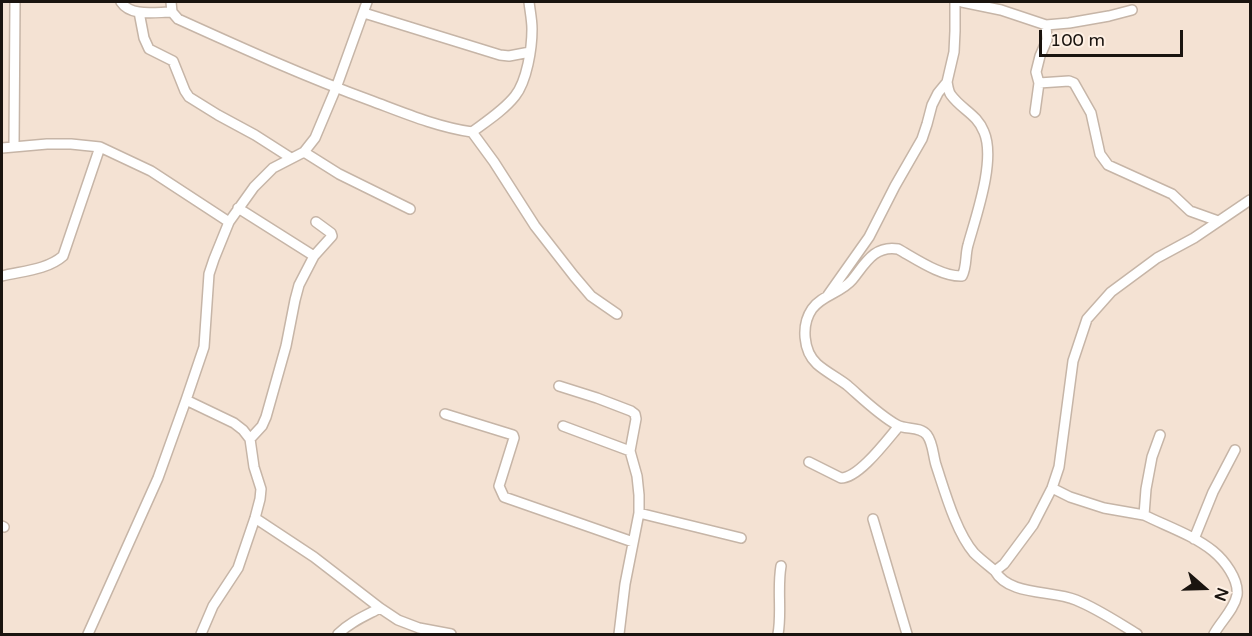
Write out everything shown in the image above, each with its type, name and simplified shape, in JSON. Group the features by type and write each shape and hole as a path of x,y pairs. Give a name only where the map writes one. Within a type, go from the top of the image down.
{"street":[{"path":"14,146 15,2"},
{"path":"121,2 127,8 140,12 172,12"},
{"path":"171,2 172,12 178,19 273,62 336,88 452,129 472,132 535,226 574,276 591,297 617,314"},
{"path":"88,634 158,478 186,400 204,347 209,274 229,222 254,187 273,168 303,152 315,138 368,2"},
{"path":"472,132 516,95 525,75 532,29 529,2"},
{"path":"954,2 954,52 946,82 932,105 922,139 869,237 828,295 813,308 806,321 804,332 810,354 815,362 881,414 899,426 927,434 964,537 975,554 998,576 1018,587 1074,599 1137,634"},
{"path":"962,2 1001,10 1046,25 1069,23 1132,10"},
{"path":"140,12 146,44 153,52 173,61 189,96 291,158"},
{"path":"364,14 500,55 509,56 530,52"},
{"path":"1035,112 1039,83 1036,72 1047,40 1046,25"},
{"path":"1039,83 1069,81 1074,83 1091,113 1100,154 1108,165 1172,194 1190,210 1218,220"},
{"path":"828,295 849,283 873,254 890,248 898,249 945,273 962,276 989,156 985,134 977,118 950,94 946,82"},
{"path":"2,148 71,144 100,147 151,171 229,222"},
{"path":"2,276 45,266 56,262 63,256 100,147"},
{"path":"303,152 339,174 410,209"},
{"path":"995,571 1004,564 1033,525 1052,488 1059,467 1073,361 1088,319 1111,292 1158,258 1194,238 1251,200"},
{"path":"238,208 314,256"},
{"path":"250,440 262,426 266,417 286,346 299,285 314,256 332,236 316,222"},
{"path":"559,386 631,411 636,418 630,451 637,476 639,513 625,584 619,634"},
{"path":"186,400 234,423 243,430 250,440 254,467 261,489 255,518 235,574 213,606 201,634"},
{"path":"445,414 513,435 499,486 504,497 633,542"},
{"path":"563,426 630,451"},
{"path":"809,462 841,478 846,478 859,470 899,426"},
{"path":"1144,514 1152,457 1160,435"},
{"path":"1194,539 1213,492 1235,450"},
{"path":"1052,488 1070,497 1104,508 1144,514 1194,539 1214,552 1234,578 1237,590 1233,604 1214,634"},
{"path":"639,513 741,538"},
{"path":"255,518 314,557 380,608 408,625 451,634"},
{"path":"873,519 907,634"},
{"path":"778,634 781,619 778,586 781,566"},
{"path":"338,634 356,620 380,608"}]}
